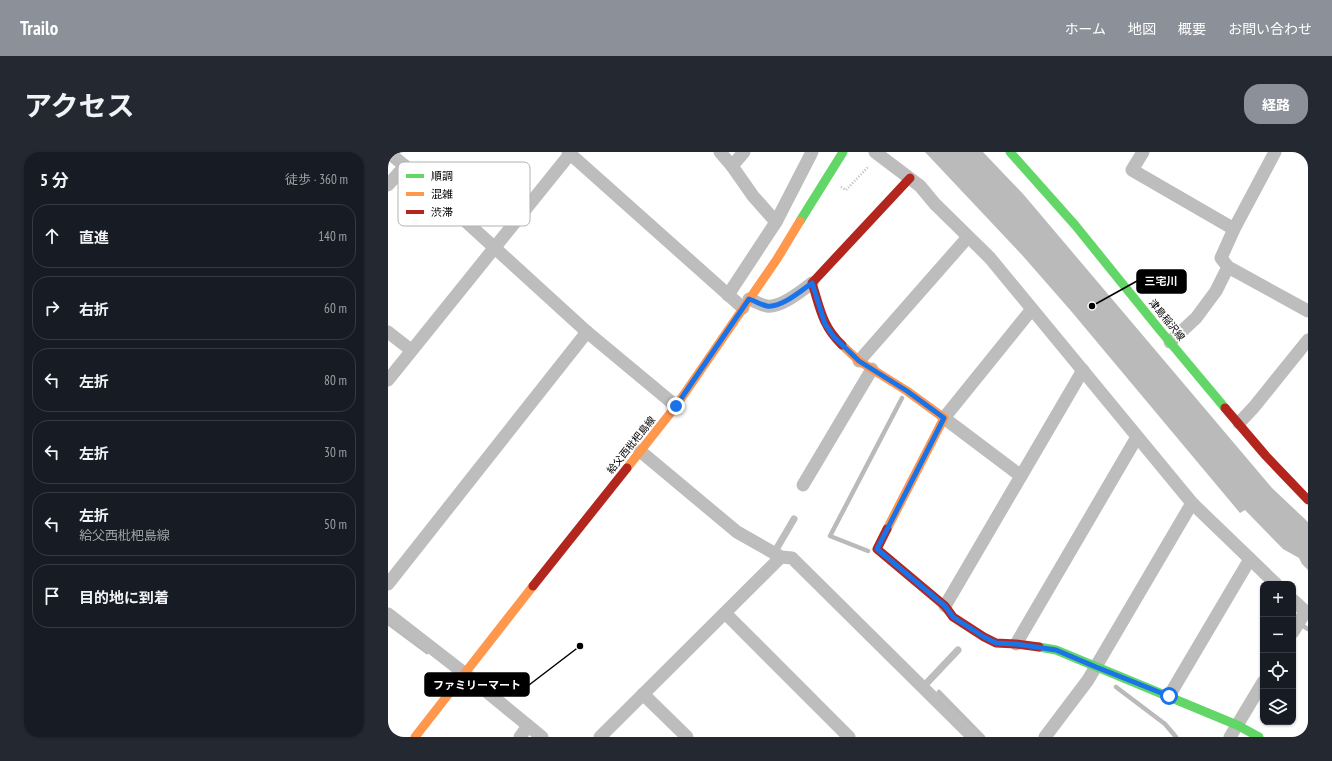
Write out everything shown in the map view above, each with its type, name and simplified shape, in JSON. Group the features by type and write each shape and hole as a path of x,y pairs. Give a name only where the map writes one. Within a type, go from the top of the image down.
{"main road":[{"name":"給父西枇杷島線","path":"415,737 676,406 777,259 843,152"},
{"name":"津島稲沢線","path":"1010,152 1075,225 1170,342 1266,456 1308,500"},
{"path":"910,178 812,283 825,324 834,337 859,361 907,391 944,418 877,549 945,606 953,617 996,643 1016,644 1056,650 1238,725 1259,737"}],"street":[{"path":"388,152 400,162"},
{"path":"720,152 732,166 753,196 776,222"},
{"path":"732,166 744,152"},
{"path":"728,295 776,222 812,152"},
{"path":"1143,152 1132,170 1234,229"},
{"path":"1275,152 1234,229 1221,258 1228,267 1308,311"},
{"path":"530,203 569,153 728,295 746,303 768,306 794,297 812,283"},
{"path":"877,154 920,186 935,204 990,258 1192,503 1273,581"},
{"path":"388,185 398,174"},
{"path":"471,226 587,332 676,406"},
{"path":"388,380 512,226"},
{"path":"859,361 968,237"},
{"path":"1170,342 1196,318 1216,291 1228,267"},
{"path":"1021,476 944,418 1032,308"},
{"path":"388,332 411,350"},
{"path":"388,584 587,332"},
{"path":"1238,423 1254,408 1308,340"},
{"path":"803,485 872,369"},
{"path":"945,606 1083,370"},
{"path":"1016,644 1137,437"},
{"path":"640,451 736,532 778,555 792,558 973,737"},
{"path":"1045,737 1088,680 1192,503"},
{"path":"600,737 725,613 778,555"},
{"path":"1169,696 1250,559"},
{"path":"1296,603 1307,613 1296,628"},
{"path":"725,613 849,737"},
{"path":"388,614 464,673 542,737"},
{"path":"1230,737 1260,687"},
{"path":"643,694 687,737"},
{"path":"520,737 528,726"}],"lane":[{"path":"778,555 794,519"},
{"path":"923,687 958,650"}],"path":[{"path":"838,185 846,190 877,154"}],"shaded area":[{"path":"925,152 983,152 1024,195 1272,488 1308,522 1308,570 1299,558 1283,549 1245,510 1240,513 1071,311 1022,255"}],"waterway":[{"path":"868,551 830,536 902,398"},
{"path":"388,623 427,652"},
{"path":"1303,626 1308,629"},
{"path":"1116,687 1165,724 1176,737"},
{"path":"939,692 983,737"}],"traffic: fast":[{"path":"800,221 843,152"},
{"path":"1010,152 1075,225 1225,408"},
{"path":"1039,647 1056,650 1237,725 1259,737"}],"traffic: slow":[{"path":"627,468 676,406 777,259 800,221"},
{"path":"842,345 859,361 907,391 944,418 887,529"},
{"path":"415,737 533,586"}],"traffic: jam":[{"path":"842,345 830,331 822,316 812,283 910,178"},
{"path":"1225,408 1266,456 1308,500"},
{"path":"533,586 627,468"},
{"path":"887,529 877,549 945,606 953,617 996,643 1039,647"}],"place":[{"name":"三宅川","path":"1092,306"},
{"name":"ファミリーマート","path":"580,646"}],"route":[{"path":"676,406 749,299 768,306 777,304 794,297 812,283 825,324 834,337 859,361 907,391 944,418 877,549 945,606 953,617 984,637 996,643 1016,644 1056,650 1169,696"}]}
